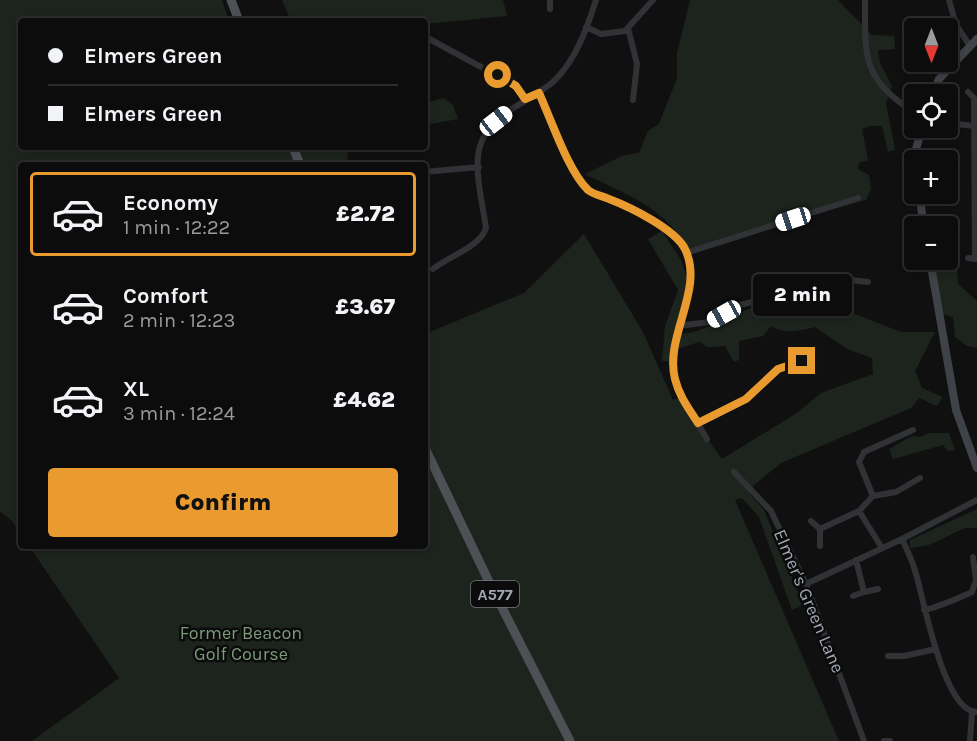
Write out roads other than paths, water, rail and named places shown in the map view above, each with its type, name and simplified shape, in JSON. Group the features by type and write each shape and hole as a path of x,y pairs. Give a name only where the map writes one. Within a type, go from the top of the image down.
{"main road":[{"path":"231,0 238,18"},
{"name":"A577","path":"428,454 491,586 570,741"}],"street":[{"path":"550,0 550,9"},
{"path":"433,269 484,236 486,228 479,167 480,147 488,131 525,99 539,93 563,70 577,49 596,0"},
{"path":"586,27 601,34 625,31 653,0"},
{"path":"866,0 865,49 872,74 885,91 904,105"},
{"path":"937,84 973,43 956,25 949,0"},
{"path":"628,28 637,64 633,100"},
{"path":"428,38 516,86 525,99"},
{"path":"968,92 974,98 975,259 968,258"},
{"path":"539,93 576,176 590,192 629,208 669,232 686,253 689,281 687,297 678,326 674,355 675,377 683,400 707,439"},
{"path":"958,124 974,126"},
{"path":"428,172 479,167"},
{"path":"686,253 858,198"},
{"path":"932,270 956,410 974,446 977,468"},
{"path":"678,326 709,322 740,305 812,287 850,280 868,282"},
{"path":"698,423 746,399 778,369 802,361"},
{"path":"873,496 859,462 864,452 913,430"},
{"name":"Elmer's Green Lane","path":"734,472 771,511 806,584 864,741"},
{"path":"820,529 859,511 873,496 896,492 920,478"},
{"path":"806,584 902,539 977,500"},
{"path":"859,511 882,548"},
{"path":"811,521 820,529 820,546"},
{"path":"902,539 916,575 936,649 958,704 975,712 970,741"},
{"path":"924,610 941,606 956,597 972,592 976,585 973,557"},
{"path":"856,560 864,592"},
{"path":"853,596 878,590"},
{"path":"972,592 977,598"},
{"path":"888,656 904,656 936,649"},
{"path":"884,741 890,741"}],"park label":[{"name":"Former Beacon Golf Course","path":"241,643"}]}
